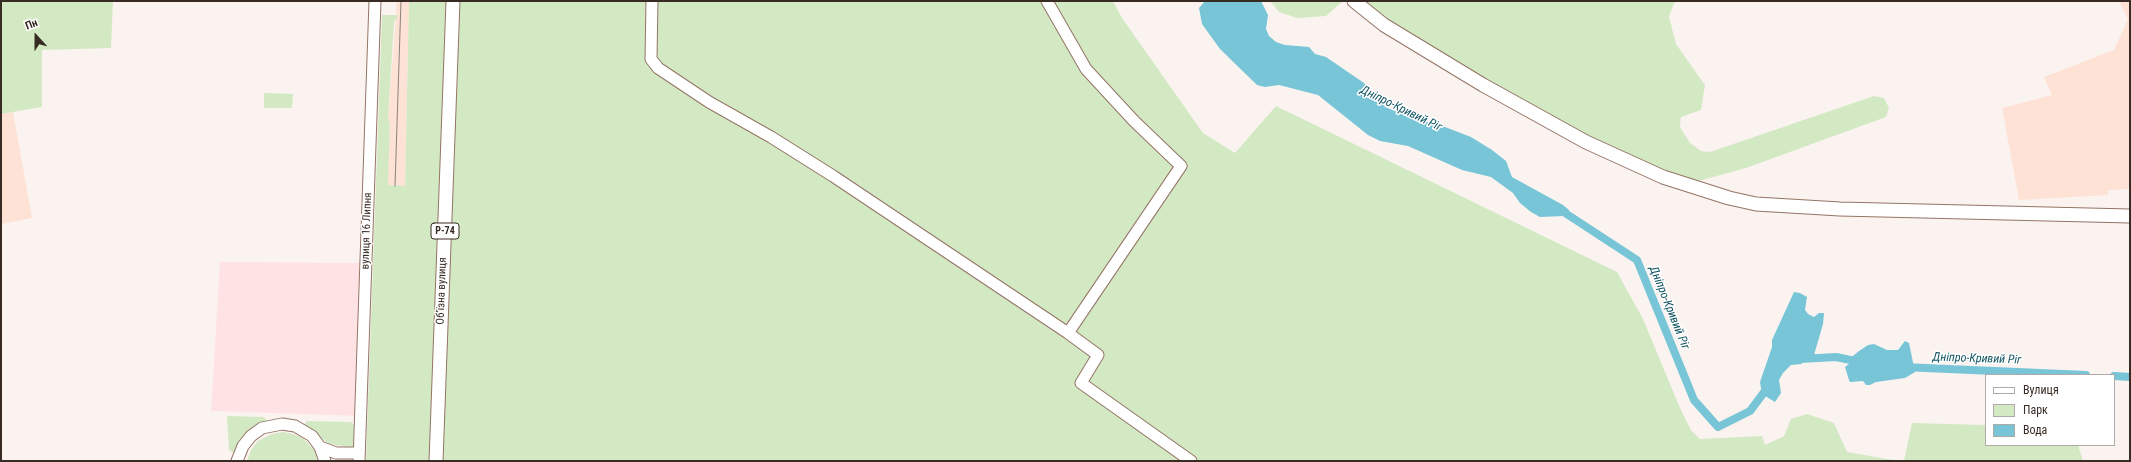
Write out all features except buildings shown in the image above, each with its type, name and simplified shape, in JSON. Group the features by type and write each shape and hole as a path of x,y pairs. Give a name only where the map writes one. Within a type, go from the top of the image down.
{"main road":[{"name":"Обʼїзна вулиця","path":"436,461 453,1"},
{"path":"1354,1 1391,29 1483,85 1586,142 1663,177 1717,195 1756,204 1840,209 2130,216"}],"street":[{"name":"вулиця 16 Липня","path":"359,457 376,1"},
{"path":"652,1 651,59 658,68 709,102 771,137 840,180 1068,333 1098,355 1082,384 1191,461"},
{"path":"1047,1 1086,69 1134,121 1181,166 1068,333"},
{"path":"237,461 243,446 252,436 262,428 275,425 288,425 301,429 312,436 320,447 325,461"},
{"path":"320,447 330,452 359,457"},
{"path":"330,461 342,453"}],"shaded area":[{"path":"397,1 409,1 405,186 387,185 390,124 388,119"},
{"path":"2119,1 2130,1 2130,189 2108,190 2108,195 2019,200 2002,108 2052,95 2044,77 2114,50 2128,19"},
{"path":"13,112 32,218 1,224 1,114"},
{"path":"220,262 366,263 361,416 211,411"}],"green space":[{"path":"1,1 113,1 111,48 42,50 42,107 1,114"},
{"path":"409,1 1113,1 1122,18 1203,133 1235,153 1276,106 1617,272 1643,319 1680,408 1691,430 1700,439 1762,436 1765,445 1784,436 1791,419 1807,414 1834,423 1847,452 1899,461 366,461 382,15 397,15 394,22 388,119 390,123 388,185 405,186"},
{"path":"1270,1 1343,1 1326,16 1297,18 1279,12"},
{"path":"1354,1 1678,1 1674,3 1669,17 1676,44 1705,85 1701,110 1681,117 1680,127 1690,143 1701,151 1710,152 1874,96 1884,98 1889,108 1886,117 1746,168 1684,185 1586,142"},
{"path":"264,93 293,94 292,108 264,108"},
{"path":"227,416 264,417 267,421 236,452 232,452 229,450"},
{"path":"307,421 351,422 356,427 355,445 350,447 329,444 304,425"},
{"path":"1912,423 1985,425 1985,446 2078,446 2083,461 1904,461"},
{"path":"283,432 303,438 314,450 318,461 247,461 251,450 258,441 272,434"}],"water":[{"path":"1205,1 1261,1 1268,15 1266,29 1269,36 1276,42 1285,45 1309,47 1315,54 1326,57 1364,83 1385,107 1471,137 1506,161 1512,177 1563,205 1569,210 1569,213 1564,216 1540,217 1531,212 1520,203 1513,193 1491,177 1462,170 1408,146 1380,141 1368,135 1318,95 1279,85 1265,87 1257,85 1220,49 1202,24 1199,8"},
{"path":"1794,292 1800,293 1807,297 1805,310 1808,314 1814,317 1819,313 1824,313 1823,324 1814,355 1801,364 1791,365 1783,373 1779,380 1781,393 1775,402 1762,394 1760,382 1772,347 1772,340"},
{"path":"1905,341 1909,343 1915,372 1905,378 1876,382 1870,385 1866,385 1863,381 1850,382 1845,367 1849,364 1853,356 1859,351 1868,345 1874,344 1887,350 1898,350"}],"waterway":[{"name":"Дніпро-Кривий Ріг","path":"1559,209 1637,260 1694,400 1718,427 1750,411 1768,387"},
{"name":"Дніпро-Кривий Ріг","path":"1800,359 1836,357 1860,362"},
{"name":"Дніпро-Кривий Ріг","path":"1903,367 2063,374"},
{"name":"Дніпро-Кривий Ріг","path":"2115,376 2130,377"}],"tram line":[{"path":"395,186 401,1"}]}
